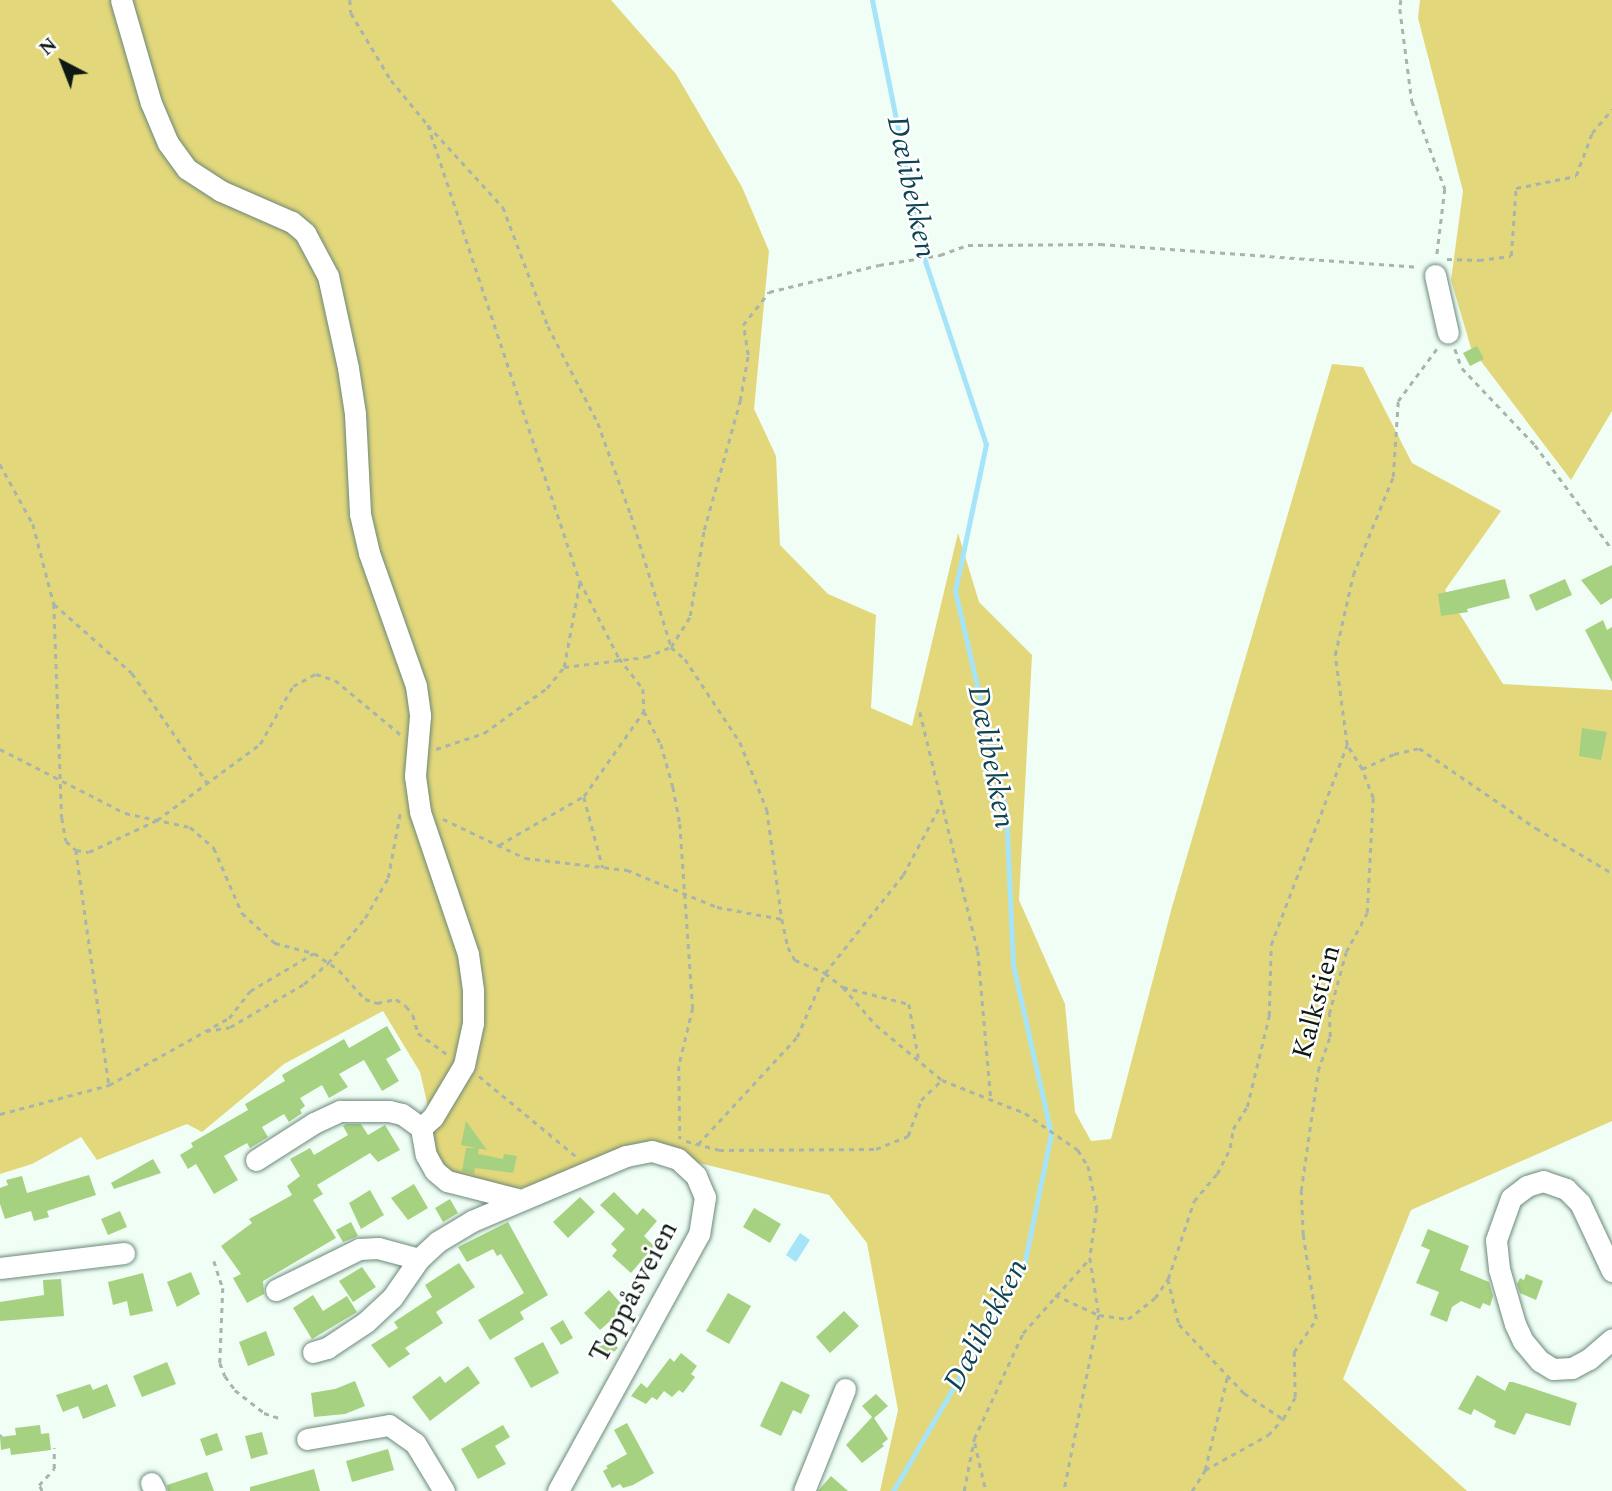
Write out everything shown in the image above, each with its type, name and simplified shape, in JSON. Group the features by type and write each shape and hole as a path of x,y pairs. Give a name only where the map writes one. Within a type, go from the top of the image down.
{"street":[{"path":"121,0 151,103 168,143 187,169 221,191 292,222 306,233 328,276 340,326 355,414 360,514 369,553 416,686 420,716 419,750 410,810 468,954 473,1023 464,1065 440,1108 421,1128"},
{"path":"1436,267 1448,333"},
{"path":"256,1160 314,1123 340,1111 355,1109 402,1114 421,1128 426,1155 435,1171 447,1181 517,1199"},
{"name":"Toppåsveien","path":"313,1352 327,1348 366,1322 392,1298 419,1259 437,1242 472,1221 517,1199 637,1153 667,1153 688,1166 696,1176 705,1197 705,1213 689,1256 558,1491"},
{"path":"1612,1271 1580,1203 1566,1189 1543,1181 1527,1186 1511,1198 1496,1240 1499,1269 1515,1324 1523,1341 1540,1361 1553,1368 1572,1368 1590,1359 1612,1339"},
{"path":"276,1290 359,1250 378,1248 419,1259"},
{"path":"0,1268 124,1254"},
{"path":"804,1491 845,1389"},
{"path":"307,1439 389,1425 415,1443 444,1491"}],"path":[{"path":"350,0 351,13 391,80 503,207 548,326 598,423 631,515 671,647 692,668 702,690 740,742 767,810 782,919 795,960 825,973 843,986 876,1025 942,1080 1025,1114 1079,1150 1088,1166 1097,1208 1090,1258 1099,1315 1064,1491"},
{"path":"1401,0 1412,101 1445,189 1436,267"},
{"path":"564,667 619,658 646,657 671,647 690,616 704,530 740,401 748,355 743,325 769,292 880,265 940,255 968,245 1100,244 1436,267 1511,256 1516,188 1576,177 1592,133 1612,109"},
{"path":"428,125 580,581 619,658 643,689 644,711 661,744 673,787 680,824 693,1008 679,1066 680,1139 719,1150 876,1149 908,1136 921,1100 942,1080"},
{"path":"1448,333 1462,368 1535,444 1612,549"},
{"name":"Kalkstien","path":"1192,1491 1205,1470 1268,1435 1283,1419 1295,1397 1294,1352 1316,1319 1303,1235 1301,1191 1318,1071 1329,1037 1329,1014 1346,952 1367,913 1373,798 1362,769 1347,745 1335,655 1353,575 1393,477 1398,401 1448,333"},
{"path":"0,464 33,524 54,604 62,818 66,841 76,850 89,852 157,820 260,744 293,686 316,674 335,680 419,750 437,749 484,733 547,688 564,667 580,581"},
{"path":"54,604 132,673 207,782"},
{"path":"499,845 584,796 644,711"},
{"path":"920,712 978,951 991,1100"},
{"path":"1055,1295 1099,1315 1128,1319 1155,1298 1168,1279 1194,1201 1217,1174 1230,1148 1234,1129 1247,1107 1269,1016 1271,945 1347,745"},
{"path":"1362,769 1394,754 1419,748 1536,828 1612,873"},
{"path":"0,749 125,813 190,827 214,848 242,913 275,943 314,953 365,999 377,1003 396,999 406,1006 413,1015 418,1033 464,1065 592,1171"},
{"path":"584,796 603,868"},
{"path":"698,1144 797,1037 825,973 903,874 941,804"},
{"path":"206,1031 230,1027 304,984 328,963 365,918 388,878 410,810 464,827 525,858 626,870 716,907 782,919"},
{"path":"76,850 109,1085"},
{"path":"0,1114 109,1085 229,1018 250,991 314,953"},
{"path":"843,986 909,1004 919,1061"},
{"path":"964,1491 974,1439 1023,1333 1090,1258"},
{"path":"214,1261 223,1288 219,1363 225,1377 235,1390 264,1413 282,1419"},
{"path":"1168,1279 1179,1324 1215,1359 1244,1393 1283,1419"},
{"path":"1205,1470 1228,1377"},
{"path":"974,1439 986,1491"},
{"path":"42,1491 39,1485 54,1469 54,1448"}],"shaded area":[{"path":"0,0 611,0 676,74 742,187 769,251 754,409 776,456 780,545 828,594 876,615 871,708 912,726 958,533 979,602 1032,655 1019,900 1065,1004 1075,1112 1091,1141 1111,1139 1172,907 1332,364 1363,367 1412,463 1501,511 1445,590 1503,684 1612,690 1612,1121 1411,1210 1343,1379 1467,1491 880,1491 898,1410 867,1243 829,1195 691,1161 653,1143 533,1186 507,1189 452,1178 432,1153 433,1129 420,1072 383,1011 284,1064 202,1132 187,1124 97,1160 81,1137 32,1164 0,1174"},
{"path":"1420,0 1612,0 1612,411 1571,480 1471,348 1451,280 1463,191 1418,18"}],"water":[{"path":"800,1233 810,1240 796,1262 786,1255"}],"building":[{"path":"1477,346 1484,359 1470,366 1463,353"},
{"path":"1612,565 1612,598 1601,605 1581,580"},
{"path":"1505,579 1510,598 1467,609 1468,612 1441,616 1438,594"},
{"path":"1565,579 1572,595 1536,611 1529,595"},
{"path":"1603,620 1607,630 1612,627 1612,682 1585,630"},
{"path":"1582,728 1607,732 1601,760 1579,756"},
{"path":"387,1026 401,1050 386,1059 399,1081 382,1091 364,1060 339,1074 348,1087 329,1098 322,1085 300,1098 305,1106 300,1110 302,1113 289,1122 284,1114 262,1127 268,1137 250,1148 247,1143 224,1156 238,1180 214,1194 196,1164 188,1169 180,1155 193,1147 191,1143 248,1110 245,1104 285,1081 282,1075 344,1039 349,1048"},
{"path":"466,1121 487,1150 461,1145"},
{"path":"361,1124 368,1135 385,1125 400,1150 378,1162 370,1153 317,1185 323,1194 313,1200 336,1238 263,1281 264,1294 247,1303 233,1278 241,1274 221,1246 252,1223 249,1219 292,1195 287,1186 300,1176 290,1159 310,1148 314,1155 348,1135 343,1126"},
{"path":"466,1148 479,1148 478,1154 503,1159 504,1154 517,1156 513,1173 475,1168 474,1174 462,1171"},
{"path":"153,1159 161,1173 114,1189 111,1183"},
{"path":"89,1175 96,1195 47,1211 49,1217 34,1221 31,1211 5,1219 0,1204 0,1188 8,1185 6,1180 22,1176 27,1193"},
{"path":"414,1184 428,1208 408,1220 391,1198"},
{"path":"370,1190 384,1215 361,1229 349,1203"},
{"path":"614,1192 637,1215 643,1208 657,1221 644,1236 654,1246 631,1273 612,1256 617,1250 611,1244 625,1229 600,1205"},
{"path":"580,1197 595,1212 568,1238 553,1222"},
{"path":"450,1199 458,1213 443,1222 435,1208"},
{"path":"754,1208 781,1224 770,1243 743,1227"},
{"path":"120,1211 127,1227 108,1235 101,1219"},
{"path":"351,1222 358,1236 343,1242 336,1230"},
{"path":"508,1222 548,1295 520,1312 524,1319 490,1340 478,1320 524,1293 501,1254 497,1256 493,1249 467,1262 458,1247"},
{"path":"1428,1229 1469,1246 1460,1270 1489,1282 1493,1296 1490,1306 1483,1303 1480,1309 1461,1301 1452,1307 1447,1322 1430,1315 1439,1292 1416,1283 1430,1250 1421,1246"},
{"path":"459,1263 475,1287 436,1312 443,1323 405,1348 410,1354 389,1368 371,1345 398,1328 394,1322 432,1297 425,1285"},
{"path":"362,1267 376,1287 353,1302 339,1281"},
{"path":"191,1272 200,1294 177,1307 167,1282"},
{"path":"143,1273 153,1311 130,1316 127,1301 113,1305 108,1282"},
{"path":"1526,1274 1543,1281 1536,1300 1520,1293 1517,1284 1520,1278 1524,1280"},
{"path":"61,1279 64,1316 0,1321 0,1302 44,1295 43,1280"},
{"path":"609,1290 625,1308 600,1330 584,1313"},
{"path":"728,1293 751,1306 729,1344 706,1331"},
{"path":"313,1295 323,1311 347,1296 357,1312 312,1339 293,1308"},
{"path":"844,1311 859,1326 830,1353 816,1337"},
{"path":"563,1320 573,1338 561,1345 550,1328"},
{"path":"266,1331 275,1355 248,1366 239,1342"},
{"path":"609,1338 618,1348 607,1359 597,1348"},
{"path":"543,1342 559,1373 531,1388 514,1358"},
{"path":"681,1353 697,1366 691,1374 695,1377 683,1393 679,1390 672,1397 664,1391 657,1400 652,1397 646,1404 631,1396 641,1383 647,1388 670,1358 674,1362"},
{"path":"167,1362 176,1384 142,1397 133,1376"},
{"path":"468,1366 480,1383 430,1421 412,1397 440,1376 445,1383"},
{"path":"1477,1375 1505,1391 1509,1382 1513,1382 1577,1403 1570,1426 1526,1413 1515,1435 1494,1427 1496,1421 1474,1409 1471,1415 1458,1409"},
{"path":"355,1381 365,1406 345,1414 314,1417 311,1393 335,1389"},
{"path":"781,1381 810,1395 801,1414 793,1410 781,1436 760,1426"},
{"path":"90,1384 93,1390 107,1384 116,1406 83,1419 78,1406 63,1412 56,1395"},
{"path":"876,1394 888,1406 874,1418 888,1439 882,1444 884,1446 862,1463 846,1445 872,1417 862,1406"},
{"path":"627,1423 654,1473 633,1485 623,1488 620,1484 612,1488 603,1471 608,1468 606,1466 627,1454 614,1430"},
{"path":"40,1425 41,1434 49,1433 51,1450 11,1455 10,1448 1,1450 0,1437 16,1435 15,1428"},
{"path":"503,1425 510,1437 495,1446 506,1464 478,1479 461,1449"},
{"path":"262,1432 268,1454 251,1459 245,1436"},
{"path":"217,1433 223,1450 206,1456 200,1439"},
{"path":"388,1449 394,1470 352,1482 346,1461"},
{"path":"314,1469 320,1491 250,1491 250,1487"},
{"path":"207,1472 214,1491 168,1491 167,1485"},
{"path":"831,1476 848,1491 818,1491"}],"waterway":[{"name":"Dælibekken","path":"872,0 924,258 986,444 955,591 1006,811 1013,965 1051,1134 1024,1266 893,1491"}]}
